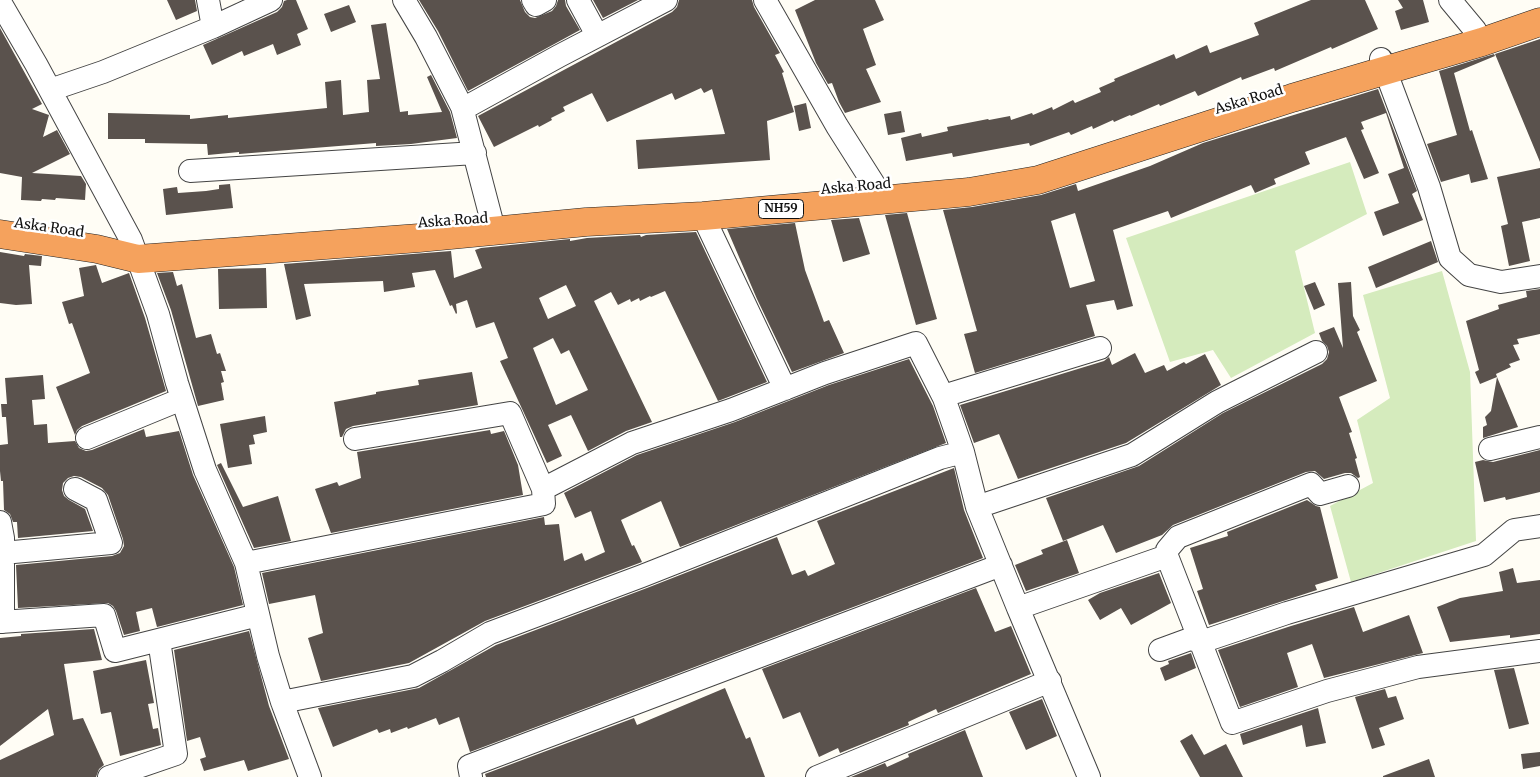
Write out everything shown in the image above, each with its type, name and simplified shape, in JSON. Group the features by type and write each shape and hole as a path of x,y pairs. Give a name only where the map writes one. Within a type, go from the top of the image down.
{"highway":[{"name":"Aska Road","path":"0,220 135,250 306,232 877,193 1009,174 1478,36 1540,8"},
{"name":"NH59","path":"1478,36 1540,22"},
{"name":"NH59","path":"0,234 98,249 135,250 419,238 586,222 703,216 877,193"}],"street":[{"path":"208,0 214,26"},
{"path":"50,90 103,72 272,0"},
{"path":"404,0 426,37 462,107 491,218"},
{"path":"533,0 536,5 545,0"},
{"path":"578,0 597,35"},
{"path":"462,107 470,105 597,35 666,0"},
{"path":"765,0 877,193"},
{"path":"1450,0 1478,36"},
{"path":"0,2 50,90 135,250 158,314 182,399 206,470 246,563 268,656 282,702 310,777"},
{"path":"1383,65 1428,187 1450,258 1470,274 1501,282 1540,276"},
{"path":"190,171 475,153"},
{"path":"703,216 785,388"},
{"path":"543,489 632,443 731,410 825,373 916,343 944,398 963,452 977,507 1089,777"},
{"path":"944,398 953,393 1100,348"},
{"path":"977,507 1132,455 1217,402 1316,352"},
{"path":"87,438 182,399"},
{"path":"246,563 544,504 543,489 510,413 355,439"},
{"path":"1490,449 1540,437"},
{"path":"282,702 413,676 490,633 642,576 940,458 963,452"},
{"path":"1348,486 1320,494 1311,484 1178,537 1167,550 1167,556 1232,723 1327,691 1418,667 1540,652"},
{"path":"75,489 96,500 111,543 2,538 2,622 104,615 115,651 258,615"},
{"path":"1160,650 1190,639 1201,642 1287,613 1484,555 1514,530 1540,526"},
{"path":"1018,608 1167,556"},
{"path":"471,777 468,766 1001,565"},
{"path":"110,777 176,754 159,640"},
{"path":"816,777 1050,681"}],"green space":[{"path":"1350,162 1367,214 1295,251 1315,333 1231,378 1213,350 1170,362 1126,238"},
{"path":"1442,271 1470,372 1476,541 1351,582 1330,506 1373,483 1357,420 1390,398 1363,295"}],"building":[{"path":"167,0 195,0 197,11 176,20"},
{"path":"296,0 308,29 297,34 301,45 277,55 273,44 244,56 242,51 212,65 203,45 277,12 282,7 284,1"},
{"path":"419,0 520,0 525,12 530,17 535,18 552,11 558,0 565,0 566,6 580,30 468,91 438,31"},
{"path":"593,0 638,0 603,18"},
{"path":"679,0 752,0 754,7 780,53 775,55 784,72 782,73 794,112 767,121 770,160 638,169 636,140 725,134 712,89 704,93 701,88 675,100 672,93 607,122 592,93 563,107 565,111 551,118 552,120 494,147 478,116 672,12 677,7"},
{"path":"815,0 875,0 884,20 863,29 876,65 866,69 881,102 845,113 832,83 828,84 816,63 795,10"},
{"path":"1311,0 1365,0 1378,29 1275,71 1274,68 1242,80 1241,77 1198,96 1195,91 1160,106 1159,104 1093,129 1092,126 1071,135 1069,132 1030,146 1029,143 953,157 952,153 906,161 901,138 921,133 922,137 948,131 947,127 988,119 1010,116 1011,120 1032,113 1033,115 1052,107 1053,110 1073,100 1075,103 1101,92 1099,88 1115,81 1114,79 1174,54 1176,59 1207,45 1210,53 1259,35 1254,23"},
{"path":"1398,0 1423,0 1429,22 1401,30 1395,11 1403,8"},
{"path":"349,5 356,22 331,32 324,14"},
{"path":"386,23 400,112 408,111 408,115 442,112 427,77 431,75 450,112 457,138 411,144 376,146 376,143 208,155 207,144 145,143 145,139 108,139 108,113 190,115 190,119 228,115 228,118 327,108 325,82 341,80 343,115 369,112 367,80 380,79 371,25"},
{"path":"0,28 42,104 32,109 49,115 43,137 57,130 70,154 32,173 81,176 86,184 85,200 56,198 55,200 42,199 41,201 21,200 22,177 0,173"},
{"path":"1540,39 1540,162 1495,54"},
{"path":"1494,54 1495,56 1454,73 1470,131 1472,130 1488,179 1471,183 1469,174 1441,182 1427,144 1457,135 1439,71"},
{"path":"1378,89 1417,191 1412,194 1423,220 1383,236 1374,212 1399,203 1388,174 1404,168 1386,113 1361,122 1364,129 1361,130 1379,173 1364,179 1346,137 1305,152 1310,164 1274,179 1276,184 1255,193 1251,185 1171,218 1168,211 1113,230 1133,306 1117,310 1114,300 1086,305 1095,336 975,373 964,334 977,331 943,210 1041,195 1076,184 1078,191 1150,166 1203,143","holes":["1075,213 1095,281 1070,288 1051,221"]},
{"path":"806,103 811,128 799,131 794,106"},
{"path":"901,111 905,132 888,135 884,114"},
{"path":"1540,168 1540,218 1522,222 1530,261 1509,266 1501,226 1508,224 1497,177"},
{"path":"230,184 233,208 166,215 163,189 177,187 178,193 206,191 219,189 219,185"},
{"path":"907,213 937,319 916,325 885,215"},
{"path":"859,218 870,254 843,262 831,220"},
{"path":"795,223 805,270 824,322 829,320 844,353 792,372 757,299 727,229"},
{"path":"696,232 767,382 718,401 665,291 640,301 639,298 631,302 630,299 618,305 611,292 594,301 652,422 626,431 588,451 571,415 548,425 562,456 547,463 500,361 508,358 494,322 476,328 467,300 456,304 456,314 452,305 450,306 435,270 412,273 415,287 384,292 383,281 304,284 311,316 296,320 284,264 451,251 454,278 482,268 475,250 481,248 570,239 570,241 587,238 640,235 641,237 646,235","holes":["566,285 576,306 548,319 539,298","553,338 561,354 569,350 588,390 556,405 533,348"]},
{"path":"1431,241 1438,262 1376,288 1368,267"},
{"path":"0,252 24,256 25,254 42,256 41,266 29,265 32,304 0,303"},
{"path":"96,265 102,283 129,273 145,318 166,391 82,426 75,435 56,387 90,373 72,323 69,324 62,302 84,296 79,268"},
{"path":"266,268 267,308 219,309 218,269"},
{"path":"173,272 177,286 182,284 196,338 211,334 217,354 220,353 226,371 221,371 224,382 221,383 224,400 198,406 171,310 157,273"},
{"path":"1315,282 1325,305 1314,310 1304,286"},
{"path":"1351,282 1353,316 1360,330 1357,332 1377,381 1339,397 1352,432 1349,433 1357,458 1355,459 1360,477 1358,478 1351,473 1345,473 1324,479 1315,471 1306,472 1173,525 1162,535 1116,553 1103,525 1063,541 1046,498 1139,466 1223,413 1322,364 1327,359 1329,352 1319,333 1334,327 1343,348 1338,283"},
{"path":"1540,289 1540,334 1517,339 1519,344 1513,345 1520,360 1509,364 1511,367 1496,374 1497,377 1480,384 1475,372 1479,370 1466,321 1499,309 1498,305 1527,297 1526,291"},
{"path":"1135,353 1145,373 1164,365 1167,371 1205,354 1221,385 1126,443 1018,479 999,434 974,443 960,405 1104,361 1109,357 1112,365"},
{"path":"909,359 933,406 946,443 680,547 661,501 621,520 632,546 634,545 642,562 485,621 409,663 321,681 308,638 323,633 315,595 269,604 262,573 544,517 545,525 559,524 564,561 582,553 585,561 605,552 591,511 575,518 564,493 637,455 735,422 829,385"},
{"path":"472,372 478,405 353,426 346,429 342,437 340,437 334,402 376,394 376,392 419,385 418,380"},
{"path":"43,375 45,399 32,400 34,425 47,424 48,443 75,441 79,448 86,451 144,429 146,437 179,431 193,475 234,567 243,605 157,627 152,608 136,612 140,631 124,635 116,611 108,603 18,608 16,565 112,556 120,553 124,546 108,495 102,488 81,477 74,476 68,478 63,483 62,490 64,496 85,509 93,531 18,538 17,522 13,522 10,514 4,510 3,481 1,481 0,471 0,445 8,444 6,417 2,417 1,404 7,404 5,378"},
{"path":"1497,377 1518,427 1483,438 1483,427 1487,425 1485,417 1491,411"},
{"path":"265,416 267,432 253,435 255,444 249,445 252,464 228,468 220,424"},
{"path":"490,430 491,434 504,431 518,465 523,495 331,533 315,489 337,482 339,486 361,478 357,452"},
{"path":"1540,450 1540,492 1506,500 1505,497 1484,502 1475,462 1483,460 1493,462"},
{"path":"221,463 243,507 278,496 291,541 254,548 217,465"},
{"path":"954,468 964,510 983,558 470,752 459,717 439,725 436,718 408,729 407,727 391,733 390,729 379,733 377,729 333,747 318,708 419,688 496,645 777,537 792,575 805,570 808,576 835,564 817,521"},
{"path":"1307,500 1320,507 1338,578 1315,585 1317,590 1209,625 1197,591 1203,589 1190,548 1228,536 1227,532"},
{"path":"1067,540 1079,573 1026,591 1015,565 1043,554 1041,550"},
{"path":"1513,568 1517,583 1540,580 1540,634 1510,638 1510,635 1450,642 1437,607 1460,598 1503,591 1499,572"},
{"path":"1159,573 1171,603 1131,625 1121,608 1100,620 1088,600 1100,593"},
{"path":"976,588 995,632 1011,626 1031,674 938,713 936,709 908,722 909,725 840,753 838,748 819,757 800,712 783,719 762,669"},
{"path":"1354,607 1363,632 1409,615 1423,653 1324,678 1312,644 1287,653 1298,687 1240,707 1218,650"},
{"path":"94,629 102,660 64,664 73,720 83,718 104,765 99,769 96,777 0,777 0,760 54,735 48,709 0,746 0,638 21,636 21,634"},
{"path":"249,631 269,706 289,759 248,771 244,760 204,771 200,759 206,757 200,737 187,741 174,650"},
{"path":"1191,653 1196,668 1165,681 1160,668 1169,664 1168,661"},
{"path":"146,660 154,703 148,704 153,729 158,728 161,745 120,756 111,712 101,714 93,671"},
{"path":"1514,668 1529,724 1509,729 1494,670"},
{"path":"725,688 746,739 750,737 765,777 486,777 485,774 634,718 637,725"},
{"path":"1385,689 1388,698 1396,696 1404,719 1379,728 1385,745 1372,749 1355,697"},
{"path":"1042,699 1057,736 1026,750 1009,712"},
{"path":"1318,708 1326,743 1306,747 1302,725 1243,745 1240,734"},
{"path":"965,730 983,777 851,777 885,763 887,767 909,757 908,754"},
{"path":"1192,734 1204,755 1226,744 1243,777 1200,777 1180,741"},
{"path":"1540,752 1540,766 1523,769 1521,754"},
{"path":"1429,759 1435,777 1383,777 1383,776"}]}
